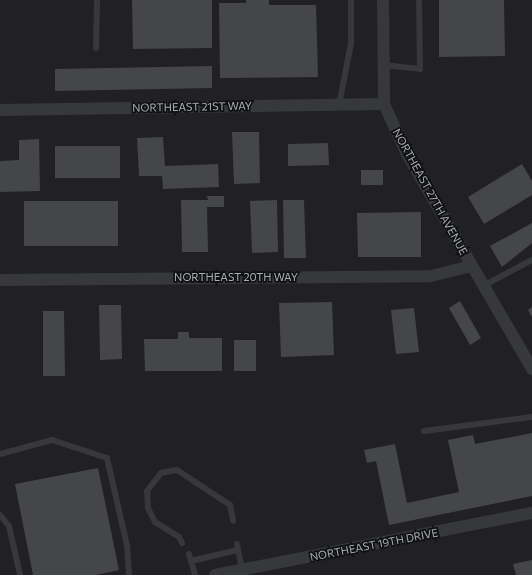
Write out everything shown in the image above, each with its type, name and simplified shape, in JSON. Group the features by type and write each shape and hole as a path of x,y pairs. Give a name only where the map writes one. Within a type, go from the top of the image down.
{"street":[{"name":"NORTHEAST 27TH AVENUE","path":"383,0 384,104 407,154 532,369"},
{"name":"NORTHEAST 21ST WAY","path":"0,110 384,104"},
{"name":"NORTHEAST 20TH WAY","path":"0,280 431,276 471,266"},
{"name":"NORTHEAST 19TH DRIVE","path":"215,575 532,513"}],"lane":[{"path":"96,48 97,0"},
{"path":"339,105 351,43 352,0"},
{"path":"384,65 420,69 419,0"},
{"path":"483,286 532,260"},
{"path":"424,431 532,417"},
{"path":"0,454 52,440 107,458 127,545 129,575"},
{"path":"182,543 179,537 155,522 148,508 147,491 161,473 177,470 230,506 233,521"},
{"path":"0,515 9,526 20,575"},
{"path":"195,575 190,558 238,547 242,570"}],"shaded area":[{"path":"0,0 532,0 532,575 0,575"}],"building":[{"path":"132,0 212,0 212,48 133,49"},
{"path":"246,0 269,0 269,5 316,5 318,77 220,78 219,3 246,3"},
{"path":"439,0 504,0 505,56 439,57"},
{"path":"212,66 212,88 55,91 55,69"},
{"path":"232,132 259,132 260,183 234,184"},
{"path":"163,137 165,166 218,164 219,187 163,189 162,176 139,176 137,138"},
{"path":"39,139 40,191 0,192 0,161 19,160 19,140"},
{"path":"328,143 329,165 288,166 288,144"},
{"path":"55,146 120,146 120,178 55,178"},
{"path":"522,164 532,181 532,195 484,224 468,197"},
{"path":"361,170 383,170 383,185 361,185"},
{"path":"207,196 224,196 224,207 207,207 208,252 182,252 181,200 208,200"},
{"path":"277,200 278,252 252,253 250,201"},
{"path":"283,200 304,200 306,258 284,258"},
{"path":"24,201 118,201 118,246 24,246"},
{"path":"421,212 421,257 358,257 357,213"},
{"path":"532,223 532,243 502,267 490,246"},
{"path":"460,301 481,338 470,345 449,308"},
{"path":"332,302 334,355 281,357 279,303"},
{"path":"99,305 121,305 122,359 100,360"},
{"path":"532,307 532,317 528,310"},
{"path":"414,308 419,352 396,354 391,310"},
{"path":"43,311 64,311 65,376 43,376"},
{"path":"178,332 189,332 189,338 222,338 222,371 145,371 144,339 178,339"},
{"path":"234,340 256,340 256,371 234,371"},
{"path":"532,433 532,496 389,525 376,461 367,463 364,450 395,444 407,503 459,492 448,440 473,435 475,444"},
{"path":"98,468 119,570 96,575 33,575 15,484"},
{"path":"532,560 532,575 516,575 513,564"}]}
